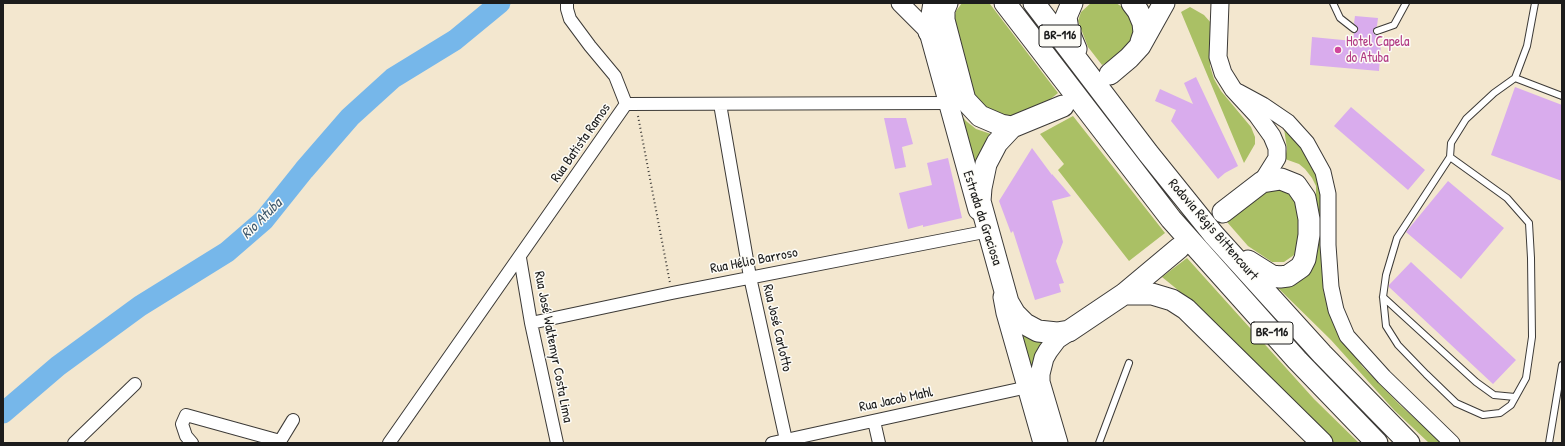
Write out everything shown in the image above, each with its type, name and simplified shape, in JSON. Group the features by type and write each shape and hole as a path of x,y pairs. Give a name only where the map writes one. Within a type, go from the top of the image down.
{"highway":[{"path":"929,32 934,3"},
{"path":"947,3 944,10 944,20 965,100 980,116 1001,125 1012,127"},
{"path":"999,3 1022,25"},
{"name":"Rodovia Régis Bittencourt","path":"1005,3 1171,219 1297,360 1377,443"},
{"name":"Rodovia Régis Bittencourt","path":"1034,3 1148,154 1214,235 1322,354 1409,443"},
{"path":"1072,3 1066,17 1068,30 1085,70"},
{"path":"1132,3 1138,10 1144,23 1144,33 1140,46"},
{"path":"1110,74 1129,58 1140,46 1164,3"},
{"path":"1064,106 1012,127 997,143 989,158 986,164 981,188 980,201 1008,302 1020,320 1031,328 1044,333 1069,331 1124,294 1179,248"},
{"path":"1214,235 1254,266 1272,276 1288,276 1301,267 1305,259 1309,235 1309,219 1305,198 1296,185 1281,179 1262,182 1223,212"},
{"path":"1124,294 1152,294 1172,300 1186,309 1322,443"}],"main road":[{"name":"Estrada da Graciosa","path":"900,3 929,32 984,232 999,270 1006,313 1043,443"},
{"path":"1220,3 1218,57 1223,73 1233,88 1257,115 1272,136 1277,148 1277,158 1262,182"},
{"path":"1058,443 1040,382 1040,374 1044,358 1048,351 1057,339 1069,331"}],"street":[{"path":"567,3 570,19 615,76 631,105 949,103"},
{"path":"1233,88 1282,117 1307,143 1323,172 1328,194 1328,245 1331,287 1336,310 1347,336 1384,377 1452,443"},
{"name":"Rua José Carlotto","path":"720,104 750,277 786,440"},
{"name":"Rua Batista Ramos","path":"389,443 631,105"},
{"name":"Rua Hélio Barroso","path":"531,323 750,277 984,232"},
{"name":"Rua José Waltemyr Costa Lima","path":"520,258 531,323 557,443"},
{"path":"74,443 135,384"},
{"name":"Rua Jacob Mahl","path":"772,443 1028,387"},
{"path":"192,443 186,436 182,424 186,415 280,442 294,420"},
{"path":"874,421 879,443"}],"lane":[{"path":"1333,3 1340,18 1354,29"},
{"path":"1377,31 1394,25 1406,3"},
{"path":"1450,157 1507,198 1529,223 1532,338 1526,378 1510,405 1500,414 1483,415 1456,403 1426,374 1398,345 1386,326 1383,297 1386,275 1397,238 1450,157 1451,143 1466,119 1494,93 1514,78 1527,46 1535,3"},
{"path":"1514,78 1562,96"},
{"path":"1383,297 1476,382 1494,395 1515,397"},
{"path":"1099,443 1129,363"},
{"path":"1549,443 1562,365"}],"path":[{"path":"631,105 672,293"}],"green space":[{"path":"962,3 990,4 1058,93 1048,101 1014,117 997,116 974,100 954,20 956,11"},
{"path":"1091,3 1116,3 1124,8 1130,16 1134,26 1135,35 1127,47 1110,61 1102,65 1088,47 1078,21 1081,12"},
{"path":"1190,7 1204,15 1212,24 1210,66 1214,79 1221,91 1251,127 1255,137 1255,144 1244,163 1181,12"},
{"path":"959,112 966,121 976,129 994,135 978,180"},
{"path":"1073,116 1165,233 1129,261 1058,170 1064,164 1040,134"},
{"path":"1284,128 1306,154 1321,184 1321,261 1324,294 1337,330 1362,366 1400,405 1442,443 1429,443 1394,410 1331,340 1274,284 1316,239 1316,186 1305,169 1299,164 1285,159 1287,149"},
{"path":"1279,189 1290,194 1297,204 1300,219 1298,244 1294,255 1284,262 1272,262 1248,246 1227,222 1265,191"},
{"path":"1187,258 1314,399 1359,443 1334,443 1305,417 1200,308 1162,277"},
{"path":"1022,335 1044,340 1032,371"}],"building":[{"path":"1355,16 1378,18 1377,26 1373,31 1374,34 1377,35 1376,42 1381,43 1379,71 1310,65 1312,37 1353,41 1354,33 1357,32 1358,29 1354,23"},
{"path":"1196,77 1238,166 1225,173 1218,179 1171,121 1176,110 1155,101 1160,89 1193,104 1184,83"},
{"path":"1515,87 1562,105 1562,181 1491,155"},
{"path":"1351,107 1425,170 1408,190 1334,126"},
{"path":"884,118 906,118 913,144 902,147 906,167 895,169"},
{"path":"1032,148 1052,175 1071,196 1052,201 1063,242 1056,261 1064,283 1059,284 1061,292 1035,300 1013,231 1011,233 999,201"},
{"path":"948,158 962,218 908,229 899,193 932,185 927,163"},
{"path":"1448,181 1504,228 1461,279 1406,232"},
{"path":"1411,262 1516,360 1493,384 1389,287 1389,285"}],"waterway":[{"name":"Rio Atuba","path":"3,413 58,366 140,306 227,252 264,220 304,170 350,117 393,78 455,40 500,3"}],"place":[{"name":"Hotel Capela do Atuba","path":"1338,50"}]}
